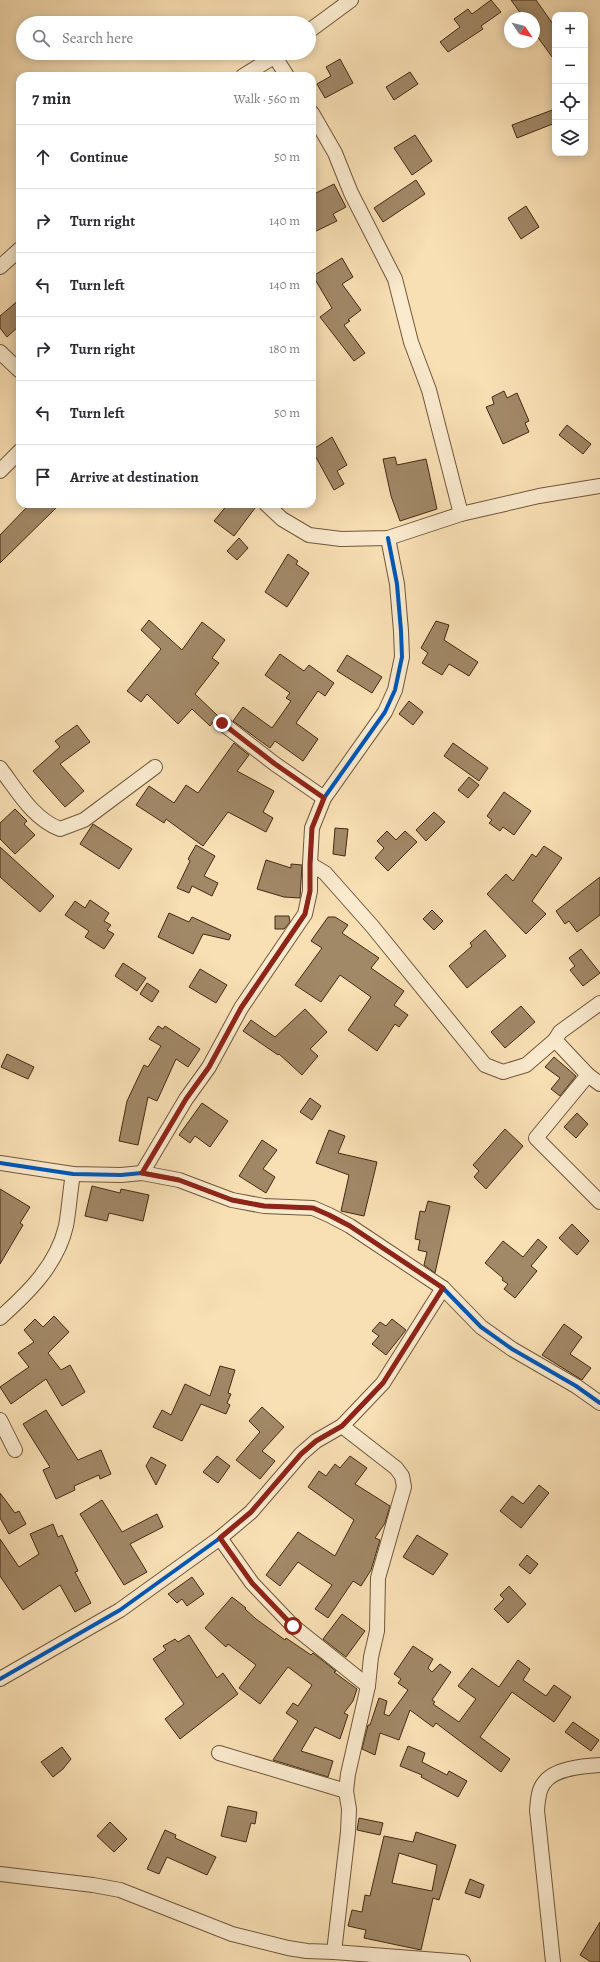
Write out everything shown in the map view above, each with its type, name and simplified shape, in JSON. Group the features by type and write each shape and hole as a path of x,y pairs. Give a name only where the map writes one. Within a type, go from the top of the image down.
{"street":[{"path":"316,26 351,0"},
{"path":"249,72 269,60"},
{"path":"279,60 285,72"},
{"path":"316,120 335,153 351,193 395,279 411,342 429,390 461,514"},
{"path":"0,267 16,253"},
{"path":"0,352 16,368"},
{"path":"0,471 16,455"},
{"path":"270,508 282,519 309,535 341,539 388,538 461,514 539,496 600,486"},
{"path":"142,1173 186,1099 209,1067 241,1008 305,914 310,891 312,828 324,798 385,712 395,690 402,657 397,584 388,538"},
{"path":"222,723 275,764 324,798"},
{"path":"0,768 33,811 47,824 60,829 84,820 155,767"},
{"path":"310,864 325,873 372,926 485,1065 503,1072 526,1065 555,1040 560,1032 600,1003"},
{"path":"555,1040 588,1075 600,1084"},
{"path":"588,1075 536,1138 600,1202"},
{"path":"0,1163 73,1174 121,1175 142,1173 179,1180 232,1200 264,1206 313,1208 350,1226 443,1288 481,1327 512,1350 576,1386 600,1403"},
{"path":"0,1318 30,1290 48,1266 62,1239 66,1226 73,1174"},
{"path":"0,1679 120,1610 220,1538 251,1512 301,1454 316,1441 342,1426 383,1383 443,1288"},
{"path":"0,1420 16,1450"},
{"path":"334,1952 348,1832 349,1809 346,1791 348,1774 368,1686 371,1657 377,1631 378,1578 404,1487 402,1476 396,1468 342,1426"},
{"path":"220,1538 252,1583 293,1626 368,1686"},
{"path":"219,1753 346,1791"},
{"path":"553,1962 537,1810 540,1791 544,1781 556,1774 576,1766 600,1765"},
{"path":"0,1874 93,1885 120,1890 232,1934 294,1949 463,1962"}],"building":[{"path":"491,0 501,12 481,26 483,29 448,52 440,42 460,27 454,19 468,9 472,14"},
{"path":"511,0 536,0 552,23 552,57 540,40 540,12 520,12"},
{"path":"340,59 353,83 325,98 317,84 331,76 326,67"},
{"path":"410,72 418,84 394,100 386,87"},
{"path":"552,110 552,124 517,138 512,125"},
{"path":"415,135 432,161 412,175 394,148"},
{"path":"416,180 425,194 383,222 374,208"},
{"path":"334,184 346,207 333,214 337,221 316,231 316,193"},
{"path":"526,206 539,227 521,239 508,218"},
{"path":"342,258 353,277 342,284 361,310 344,325 365,353 354,361 320,317 332,308 316,281 316,274"},
{"path":"16,302 16,329 7,337 0,328 0,316"},
{"path":"504,391 507,398 517,393 529,421 525,423 529,432 503,444 486,407 494,404 492,397"},
{"path":"567,425 591,444 583,454 559,435"},
{"path":"332,437 347,465 337,471 344,484 334,490 316,457 316,447"},
{"path":"395,457 397,465 426,459 437,509 400,521 391,496 383,459"},
{"path":"26,508 56,508 0,563 0,535"},
{"path":"225,508 255,508 234,536 214,521"},
{"path":"239,538 248,548 237,560 227,551"},
{"path":"288,554 298,561 296,564 309,573 287,607 265,592"},
{"path":"149,620 182,650 202,622 225,640 212,658 219,663 195,694 218,716 210,726 192,709 178,724 147,694 141,702 127,691 161,649 141,630"},
{"path":"436,621 449,625 444,640 478,662 469,676 449,664 442,675 422,663 428,653 421,648"},
{"path":"280,654 304,671 309,665 334,683 325,696 318,691 296,723 318,739 303,761 275,741 270,748 233,721 243,707 272,728 291,701 286,698 290,693 265,675"},
{"path":"347,655 382,677 372,693 337,671"},
{"path":"409,701 423,712 413,725 399,714"},
{"path":"77,725 90,742 60,764 84,791 65,807 33,771 60,747 55,741"},
{"path":"234,743 249,755 237,771 274,791 263,812 273,818 266,832 228,812 203,846 166,819 164,823 136,805 149,786 174,803 186,785 198,793"},
{"path":"453,743 488,768 479,781 444,756"},
{"path":"469,777 479,785 468,798 458,790"},
{"path":"504,792 531,811 514,835 503,827 500,831 489,823 492,820 487,816"},
{"path":"15,809 27,821 24,824 35,835 15,854 0,839 0,823"},
{"path":"434,812 445,822 426,841 416,830"},
{"path":"93,824 132,849 119,869 80,844"},
{"path":"335,828 348,829 345,856 333,854"},
{"path":"387,831 396,840 405,831 417,842 388,871 375,858 384,848 377,841"},
{"path":"196,845 215,856 204,876 218,883 212,896 192,886 189,893 177,888 190,861 188,859"},
{"path":"544,846 562,858 532,901 546,914 526,934 487,894 506,874 513,881 532,854 536,857"},
{"path":"0,847 54,896 40,912 0,877"},
{"path":"266,860 291,868 291,864 302,865 300,898 284,897 257,889"},
{"path":"600,877 600,915 577,932 569,921 565,924 556,911"},
{"path":"90,900 109,913 104,921 111,925 107,930 114,934 104,949 85,937 89,931 65,915 75,901 85,908"},
{"path":"432,910 443,921 434,930 423,919"},
{"path":"169,913 189,922 192,917 231,935 229,940 203,934 193,954 158,937"},
{"path":"275,916 289,916 290,922 284,929 275,929"},
{"path":"328,917 335,917 348,925 342,933 379,958 371,968 404,991 394,1005 408,1015 399,1027 395,1024 377,1051 348,1030 371,997 340,975 321,1002 295,985 322,948 311,941"},
{"path":"485,930 506,956 467,988 449,966 472,946 470,943"},
{"path":"581,949 600,973 583,986 570,970 575,966 569,958"},
{"path":"123,963 146,978 137,991 115,976"},
{"path":"200,969 227,985 216,1003 189,987"},
{"path":"147,983 159,991 152,1002 140,994"},
{"path":"521,1006 535,1022 505,1048 491,1032"},
{"path":"305,1009 327,1032 310,1049 318,1056 302,1075 279,1054 278,1055 243,1031 251,1020 275,1037"},
{"path":"158,1026 163,1029 165,1026 200,1049 188,1067 176,1059 157,1101 148,1097 138,1145 119,1141 127,1101 144,1065 148,1067 161,1046 149,1039"},
{"path":"7,1054 34,1067 28,1079 1,1067"},
{"path":"554,1057 576,1076 560,1096 551,1089 560,1078 545,1067"},
{"path":"310,1098 321,1106 312,1120 300,1112"},
{"path":"202,1103 228,1121 210,1147 195,1136 190,1143 179,1135"},
{"path":"577,1113 588,1124 576,1138 564,1127"},
{"path":"505,1129 523,1146 486,1189 474,1177 479,1171 473,1165"},
{"path":"329,1130 345,1136 338,1153 377,1162 364,1216 341,1211 349,1175 316,1163"},
{"path":"262,1140 277,1150 263,1169 275,1177 266,1193 239,1176"},
{"path":"92,1186 120,1193 121,1189 149,1195 143,1221 109,1213 107,1221 85,1216"},
{"path":"0,1189 30,1207 20,1223 23,1225 0,1264"},
{"path":"428,1201 450,1206 435,1273 424,1265 427,1252 418,1250 420,1240 415,1239 420,1211 425,1212"},
{"path":"572,1224 589,1241 577,1255 559,1238"},
{"path":"538,1239 547,1247 531,1266 537,1271 515,1298 504,1289 508,1284 502,1280 503,1278 485,1263 503,1241 523,1257"},
{"path":"54,1316 69,1332 48,1353 61,1370 70,1365 85,1392 62,1406 46,1379 11,1404 0,1387 29,1367 18,1353 34,1342 24,1330 35,1319 43,1327"},
{"path":"392,1319 406,1330 386,1355 372,1344 379,1336 372,1331 380,1322 386,1326"},
{"path":"564,1324 582,1337 570,1354 591,1368 582,1380 542,1355"},
{"path":"220,1366 235,1370 228,1393 231,1394 227,1403 230,1405 226,1414 201,1404 182,1441 153,1427 162,1410 171,1415 185,1384 210,1396"},
{"path":"262,1407 284,1427 262,1451 275,1461 260,1479 236,1460 260,1432 249,1421"},
{"path":"46,1410 78,1460 101,1450 111,1474 100,1479 99,1475 74,1486 75,1490 56,1499 43,1470 50,1467 23,1424"},
{"path":"217,1456 230,1466 218,1483 203,1472"},
{"path":"350,1456 367,1468 355,1484 390,1506 385,1523 375,1538 380,1540 371,1570 361,1586 353,1581 328,1618 315,1609 332,1585 298,1562 280,1586 266,1575 298,1532 335,1556 354,1520 308,1487 319,1471 326,1476 335,1464 340,1468"},
{"path":"151,1457 166,1465 156,1485 146,1466"},
{"path":"539,1485 549,1493 521,1528 500,1511 512,1496 523,1504"},
{"path":"0,1493 15,1513 19,1511 26,1524 9,1534 0,1518"},
{"path":"102,1500 122,1532 157,1514 163,1527 130,1544 147,1572 124,1585 80,1514"},
{"path":"53,1524 58,1537 62,1535 78,1571 75,1572 91,1603 75,1612 60,1585 23,1610 0,1576 0,1539 19,1567 39,1554 30,1534"},
{"path":"417,1535 448,1554 433,1575 403,1557"},
{"path":"527,1555 538,1564 530,1574 519,1565"},
{"path":"192,1577 204,1594 187,1606 182,1599 177,1603 168,1594"},
{"path":"509,1586 526,1604 508,1623 494,1609 504,1599 500,1595"},
{"path":"232,1597 246,1608 245,1609 256,1619 285,1640 286,1638 311,1655 313,1653 336,1671 334,1672 357,1689 353,1701 344,1713 348,1715 340,1739 315,1727 301,1751 333,1761 328,1777 273,1760 298,1721 286,1713 293,1703 298,1706 312,1685 288,1667 260,1704 239,1688 256,1665 228,1644 226,1647 205,1628"},
{"path":"342,1614 365,1631 346,1657 323,1639"},
{"path":"189,1635 217,1678 223,1673 238,1694 180,1739 165,1719 184,1704 153,1659 166,1650 163,1646 175,1639 178,1642"},
{"path":"413,1646 433,1659 428,1668 432,1672 440,1664 451,1672 432,1700 435,1702 433,1704 459,1722 476,1699 458,1686 472,1668 499,1687 518,1660 530,1669 523,1680 546,1696 554,1685 571,1697 554,1722 512,1692 480,1737 510,1759 501,1772 436,1723 433,1727 410,1710 399,1740 380,1733 375,1755 362,1749 368,1725 370,1725 379,1698 387,1701 384,1714 389,1716 408,1690 398,1683 401,1679 394,1674"},
{"path":"573,1722 599,1740 591,1751 565,1732"},
{"path":"408,1746 425,1753 422,1762 447,1775 449,1771 467,1781 458,1797 421,1777 422,1775 400,1766"},
{"path":"62,1747 71,1759 63,1769 53,1777 41,1762"},
{"path":"228,1806 257,1812 255,1824 251,1823 246,1842 221,1836"},
{"path":"359,1818 383,1823 380,1835 357,1830"},
{"path":"110,1822 127,1839 114,1852 97,1836"},
{"path":"165,1830 176,1835 175,1838 216,1857 207,1875 167,1857 159,1874 147,1869"},
{"path":"416,1832 456,1845 439,1900 433,1898 421,1950 364,1938 366,1930 348,1926 352,1910 362,1912 365,1895 370,1896 384,1836 413,1842","holes":["399,1853 437,1865 432,1891 392,1883"]},
{"path":"470,1879 484,1885 480,1898 465,1893"},
{"path":"600,1922 600,1962 591,1962 580,1955"}],"cycle path":[{"path":"142,1173 186,1099 209,1067 241,1008 305,914 310,891 312,828 324,798 385,712 395,690 402,657 401,631 397,584 388,538"},
{"path":"0,1163 73,1174 121,1175 142,1173 179,1180 232,1200 264,1206 313,1208 350,1226 443,1288 481,1327 512,1349 576,1386 600,1403"},
{"path":"0,1679 120,1610 220,1538 251,1512 301,1454 316,1441 342,1426 383,1383 443,1288"}],"route":[{"path":"222,723 275,764 324,798 312,828 310,891 305,914 241,1008 209,1067 186,1099 142,1173 179,1180 232,1200 264,1206 313,1208 350,1226 443,1288 383,1383 342,1426 316,1441 301,1454 251,1512 220,1538 252,1583 293,1626"}]}
